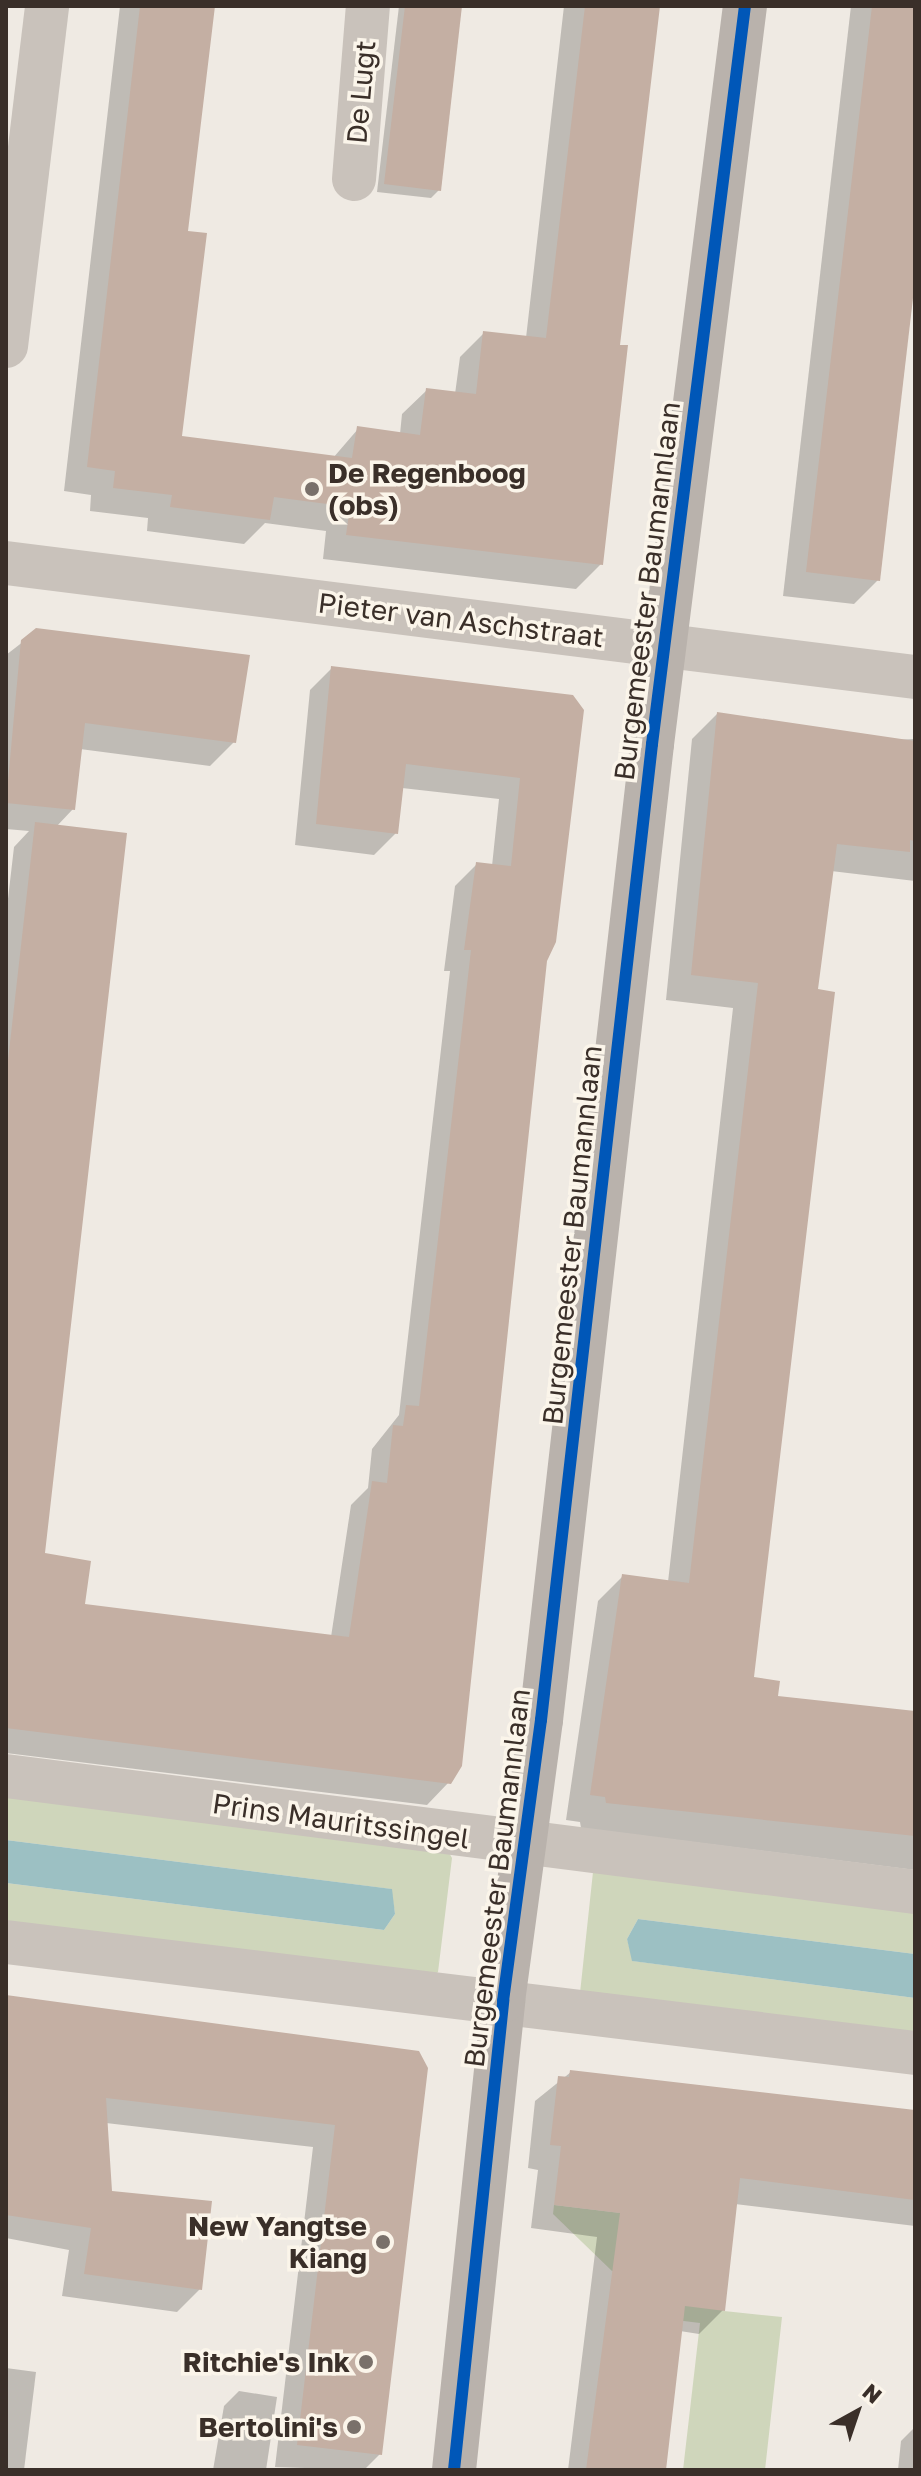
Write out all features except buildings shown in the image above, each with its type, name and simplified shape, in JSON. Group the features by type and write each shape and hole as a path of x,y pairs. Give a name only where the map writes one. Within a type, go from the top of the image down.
{"street":[{"path":"6,346 19,123 47,6"},
{"name":"De Lugt","path":"354,179 368,6"},
{"name":"Burgemeester Baumannlaan","path":"454,2470 503,2001 664,645 745,6"},
{"name":"Pieter van Aschstraat","path":"6,563 915,677"},
{"name":"Prins Mauritssingel","path":"6,1776 523,1845 915,1892"},
{"path":"6,1942 915,2053"}],"green space":[{"path":"6,1796 448,1851 452,1858 438,1972 431,1978 6,1925 6,1883 384,1930 395,1914 391,1889 6,1840"},
{"path":"593,1872 915,1910 915,1954 638,1919 627,1939 633,1961 915,1998 915,2037 580,1993"},
{"path":"554,2205 695,2222 724,2311 782,2317 765,2470 683,2470 700,2323 659,2318 663,2277 612,2271 553,2214"}],"water":[{"path":"6,1840 392,1889 395,1914 384,1930 6,1883"},
{"path":"638,1919 915,1954 915,1998 632,1961 627,1939"}],"cycle path":[{"path":"454,2470 503,2001 541,1720 652,744 745,6"}],"place":[{"name":"De Regenboog (obs)","path":"312,489"},
{"name":"New Yangtse Kiang","path":"383,2242"},
{"name":"Ritchie's Ink","path":"366,2362"},
{"name":"Bertolini's","path":"354,2427"}]}
